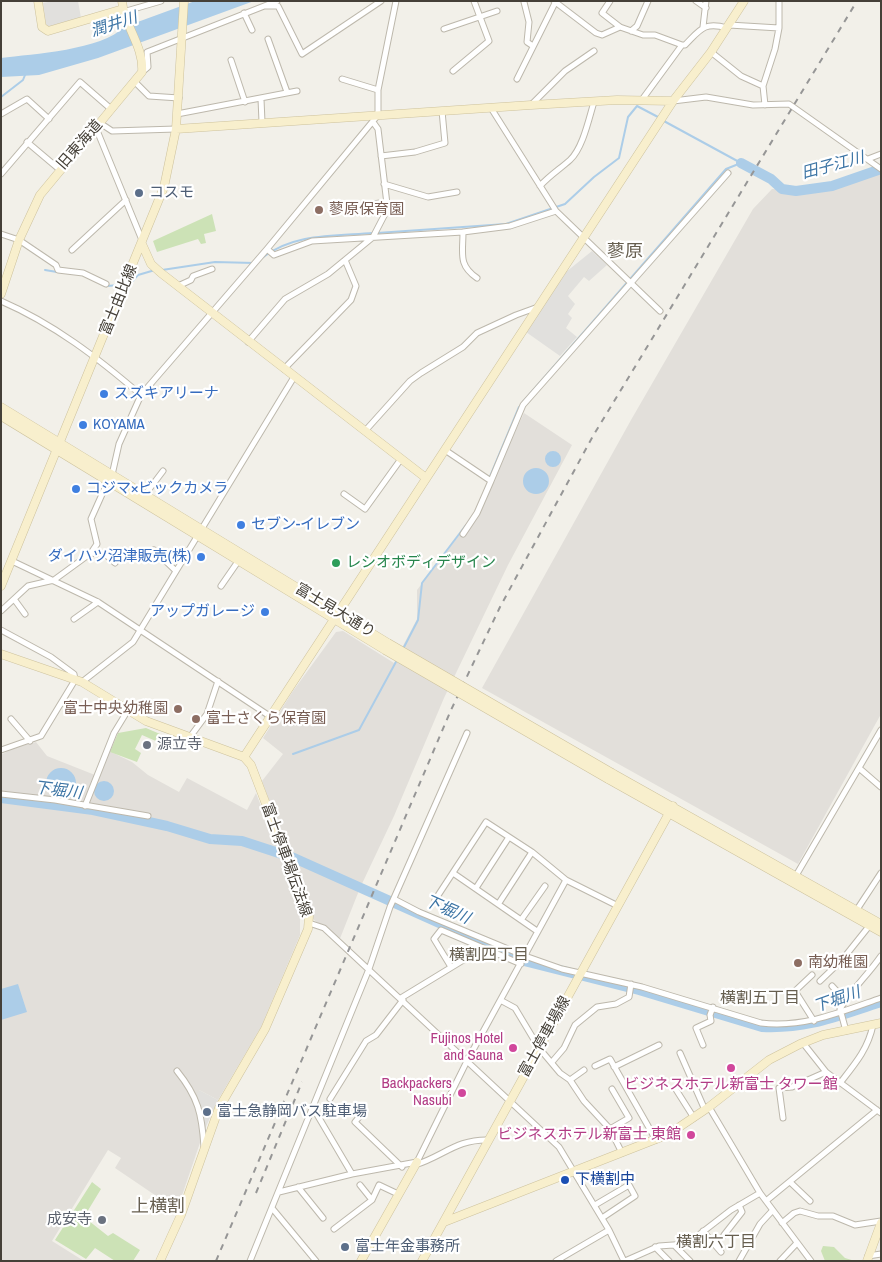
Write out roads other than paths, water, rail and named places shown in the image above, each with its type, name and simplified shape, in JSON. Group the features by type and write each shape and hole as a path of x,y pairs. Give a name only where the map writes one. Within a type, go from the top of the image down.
{"street":[{"path":"38,1 42,27 48,31 123,7 161,1"},
{"name":"富士由比線","path":"1,586 164,187 178,114 184,1"},
{"path":"142,72 148,67 147,52 182,36 277,1"},
{"path":"265,6 278,6 302,54 381,1"},
{"path":"1,611 28,586 54,580 91,553 97,544 91,519 110,478 119,444 141,395 267,249 378,115 378,90 396,1"},
{"path":"453,70 489,41 474,1"},
{"path":"518,79 555,1 596,33 602,35 620,27"},
{"path":"610,1 602,13 620,27 643,35 655,35 685,46 703,27 706,1"},
{"path":"631,32 637,26 648,1"},
{"path":"696,1 706,8"},
{"path":"1,654 78,681 146,721 244,757 272,717 673,101 711,52 744,1"},
{"path":"766,105 763,86 780,28 778,1"},
{"path":"524,2 529,22 527,42 533,46"},
{"path":"123,7 140,52 142,72"},
{"path":"444,29 496,11"},
{"path":"244,13 252,30"},
{"path":"703,27 716,25 780,28"},
{"path":"268,39 287,92"},
{"path":"641,101 682,45"},
{"path":"531,105 565,72 594,51"},
{"path":"711,52 740,76 763,86"},
{"path":"231,60 245,102"},
{"name":"旧東海道","path":"1,294 33,205 59,169 142,72"},
{"path":"342,79 378,90"},
{"path":"2,171 80,82 111,109"},
{"path":"135,82 149,96 179,98"},
{"path":"178,114 297,91"},
{"path":"98,125 112,131 176,129 531,105 673,101 706,97 766,105 789,104 881,169"},
{"path":"1,114 27,99 49,119"},
{"path":"260,99 262,122"},
{"path":"540,186 551,173 572,158 584,135 594,102"},
{"path":"491,108 555,209 660,311"},
{"path":"381,156 416,152 445,143 442,111"},
{"path":"248,342 285,299 328,274 373,238 386,212 386,202 378,130 373,122"},
{"path":"98,125 145,252 158,270 248,342 426,478"},
{"path":"27,142 59,169"},
{"path":"868,159 881,154"},
{"path":"463,534 477,513 523,405 728,173"},
{"path":"384,184 428,197 457,192"},
{"path":"72,250 126,200"},
{"path":"342,209 386,202"},
{"path":"267,249 274,255 312,241 463,232 510,226 555,209"},
{"path":"463,232 466,270 477,278"},
{"path":"1,234 19,240 56,265 58,270 82,273 106,284"},
{"path":"284,369 351,300 356,286 345,260"},
{"path":"178,286 191,280 193,276 212,269"},
{"path":"1,300 32,314 96,356 141,395"},
{"path":"365,431 410,381 464,347 477,334 516,315 538,307"},
{"path":"1,750 41,736 78,681 133,642 294,377"},
{"name":"富士見大通り","path":"1,407 58,446 110,478 386,646 610,776 669,814"},
{"name":"富士見大通り","path":"1,416 58,446"},
{"path":"445,450 491,481"},
{"path":"344,494 365,509 401,459"},
{"path":"144,496 163,472"},
{"name":"富士見大通り","path":"110,478 144,496 238,560 337,616"},
{"path":"154,550 176,572"},
{"path":"91,553 106,554 115,564"},
{"path":"221,586 238,560"},
{"path":"12,561 98,602 272,717"},
{"path":"14,599 25,614"},
{"path":"74,619 98,602"},
{"path":"1,630 66,667 74,674 78,681"},
{"path":"190,737 207,714 218,681"},
{"path":"85,806 114,733 128,710"},
{"path":"10,719 30,741"},
{"path":"250,1261 369,970 390,907 466,733"},
{"path":"794,879 880,734"},
{"name":"富士停車場伝法線","path":"160,1261 181,1215 219,1108 265,1029 309,923 309,916 251,765 244,757"},
{"path":"859,768 881,786"},
{"name":"富士見大通り","path":"610,776 673,806"},
{"path":"1,794 55,800 148,816"},
{"path":"673,806 794,879"},
{"name":"富士停車場線","path":"422,1261 673,806"},
{"path":"669,814 855,913 881,924"},
{"path":"435,900 486,822 532,852 566,880 618,906"},
{"path":"476,888 509,837"},
{"path":"499,903 532,852"},
{"path":"453,872 537,931"},
{"path":"855,913 881,873"},
{"path":"361,1261 416,1164 468,1061 566,880"},
{"path":"521,920 545,886"},
{"path":"394,899 428,916 525,956 762,1023 814,1021 841,1015 881,998"},
{"path":"855,913 870,926 881,932"},
{"path":"309,923 324,928 559,1147 595,1205 623,1260 655,1247 687,1244 739,1205 760,1193"},
{"path":"820,981 842,960 870,926"},
{"path":"451,967 434,938 441,930 521,964"},
{"path":"330,1099 366,1041 376,1035 402,999 483,948"},
{"path":"846,1030 841,1015 845,1000 865,979 881,956"},
{"path":"812,975 795,991 814,1021"},
{"path":"552,1062 564,1048 575,1025 597,1007 616,1004 629,996 631,985"},
{"path":"832,986 845,1000"},
{"path":"502,1001 515,1008 539,1048 560,1073 570,1080 584,1101 610,1129 622,1153"},
{"path":"703,1045 696,1028 710,1022 712,1008"},
{"path":"444,1222 656,1140 707,1109 769,1060 803,1043 846,1030 877,1024"},
{"path":"840,1083 858,1061 877,1024"},
{"path":"766,1201 879,1112 826,1072 814,1060 803,1043"},
{"path":"614,1067 659,1045"},
{"path":"680,1053 707,1109 772,1211 811,1261"},
{"path":"595,1066 610,1059 656,1140"},
{"path":"570,1080 584,1070"},
{"path":"176,1071 194,1094 200,1109 204,1148"},
{"path":"783,1118 779,1088 792,1087 826,1072"},
{"path":"675,1088 694,1118"},
{"path":"610,1129 629,1118 612,1089"},
{"path":"312,1106 352,1174"},
{"path":"360,1116 355,1122 402,1166"},
{"path":"279,1192 352,1174 416,1164 469,1140 489,1140"},
{"path":"790,1182 810,1201"},
{"path":"360,1184 372,1200"},
{"path":"334,1229 372,1200 379,1185 398,1194"},
{"path":"595,1205 629,1185 635,1196 602,1218"},
{"path":"298,1187 323,1218"},
{"path":"724,1235 742,1212 739,1205"},
{"path":"272,1208 316,1261"},
{"path":"739,1261 760,1224 772,1211"},
{"path":"782,1223 794,1213 800,1211 818,1216 833,1216 855,1225 881,1222 868,1259"},
{"path":"556,1261 609,1230"},
{"path":"703,1231 721,1252"},
{"path":"780,1261 797,1243"},
{"path":"675,1246 690,1261"},
{"path":"655,1247 669,1261"},
{"path":"868,1259 881,1254"}],"water":[{"path":"195,1 254,1 98,58 39,75 1,77 1,58 84,46 114,35 124,27"},
{"path":"553,451 559,453 561,459 559,465 553,467 547,465 545,459 547,453"},
{"path":"536,468 545,472 549,481 545,490 536,494 527,490 523,481 527,472"},
{"path":"61,768 67,769 75,777 75,789 67,797 61,798 55,797 47,789 46,783 47,777 55,769"},
{"path":"104,781 111,784 114,791 111,798 104,801 97,798 94,791 97,784"},
{"path":"18,984 27,1012 1,1020 1,989"}],"waterway":[{"path":"1,97 23,80 25,75"},
{"path":"377,233 506,224 565,204 594,177 619,158 628,117 637,106 658,117"},
{"path":"662,120 741,163"},
{"path":"522,403 726,169 741,163"},
{"name":"田子江川","path":"741,163 771,179 782,189 796,191 832,186 881,169"},
{"path":"262,258 274,250 301,240 315,237 373,233"},
{"path":"162,270 215,262 254,263"},
{"path":"45,270 57,272"},
{"path":"130,284 138,275 155,270"},
{"path":"107,286 119,285"},
{"path":"489,479 519,407"},
{"path":"403,649 418,620 422,583 466,525"},
{"path":"293,754 359,730 397,660"},
{"name":"下堀川","path":"1,798 93,810 167,826 210,839 242,841 294,858 524,961 639,990 762,1027 809,1024 881,1002"}],"railway":[{"path":"216,1261 451,710 500,607 593,436 857,1"},
{"path":"256,1193 302,1082"}],"place":[{"name":"コスモ","path":"139,193"},
{"name":"蓼原保育園","path":"319,210"},
{"name":"スズキアリーナ","path":"104,394"},
{"name":"KOYAMA","path":"83,425"},
{"name":"コジマ×ビックカメラ","path":"76,489"},
{"name":"セブン-イレブン","path":"241,525"},
{"name":"ダイハツ沼津販売(株)","path":"201,557"},
{"name":"レシオボディデザイン","path":"336,563"},
{"name":"アップガレージ","path":"265,612"},
{"name":"富士中央幼稚園","path":"178,709"},
{"name":"富士さくら保育園","path":"196,719"},
{"name":"源立寺","path":"147,745"},
{"name":"南幼稚園","path":"798,963"},
{"name":"Fujinos Hotel and Sauna","path":"513,1048"},
{"name":"ビジネスホテル新富士 タワー館","path":"731,1068"},
{"name":"Backpackers Nasubi","path":"462,1093"},
{"name":"富士急静岡バス駐車場","path":"207,1112"},
{"name":"ビジネスホテル新富士 東館","path":"691,1135"},
{"name":"下横割中","path":"565,1180"},
{"name":"成安寺","path":"102,1220"},
{"name":"富士年金事務所","path":"345,1247"}],"district":[{"name":"蓼原","path":"625,252"},
{"name":"横割四丁目","path":"489,956"},
{"name":"横割五丁目","path":"760,999"},
{"name":"上横割","path":"158,1207"},
{"name":"横割六丁目","path":"716,1243"}],"water label":[{"name":"潤井川","path":"114,25"}]}
